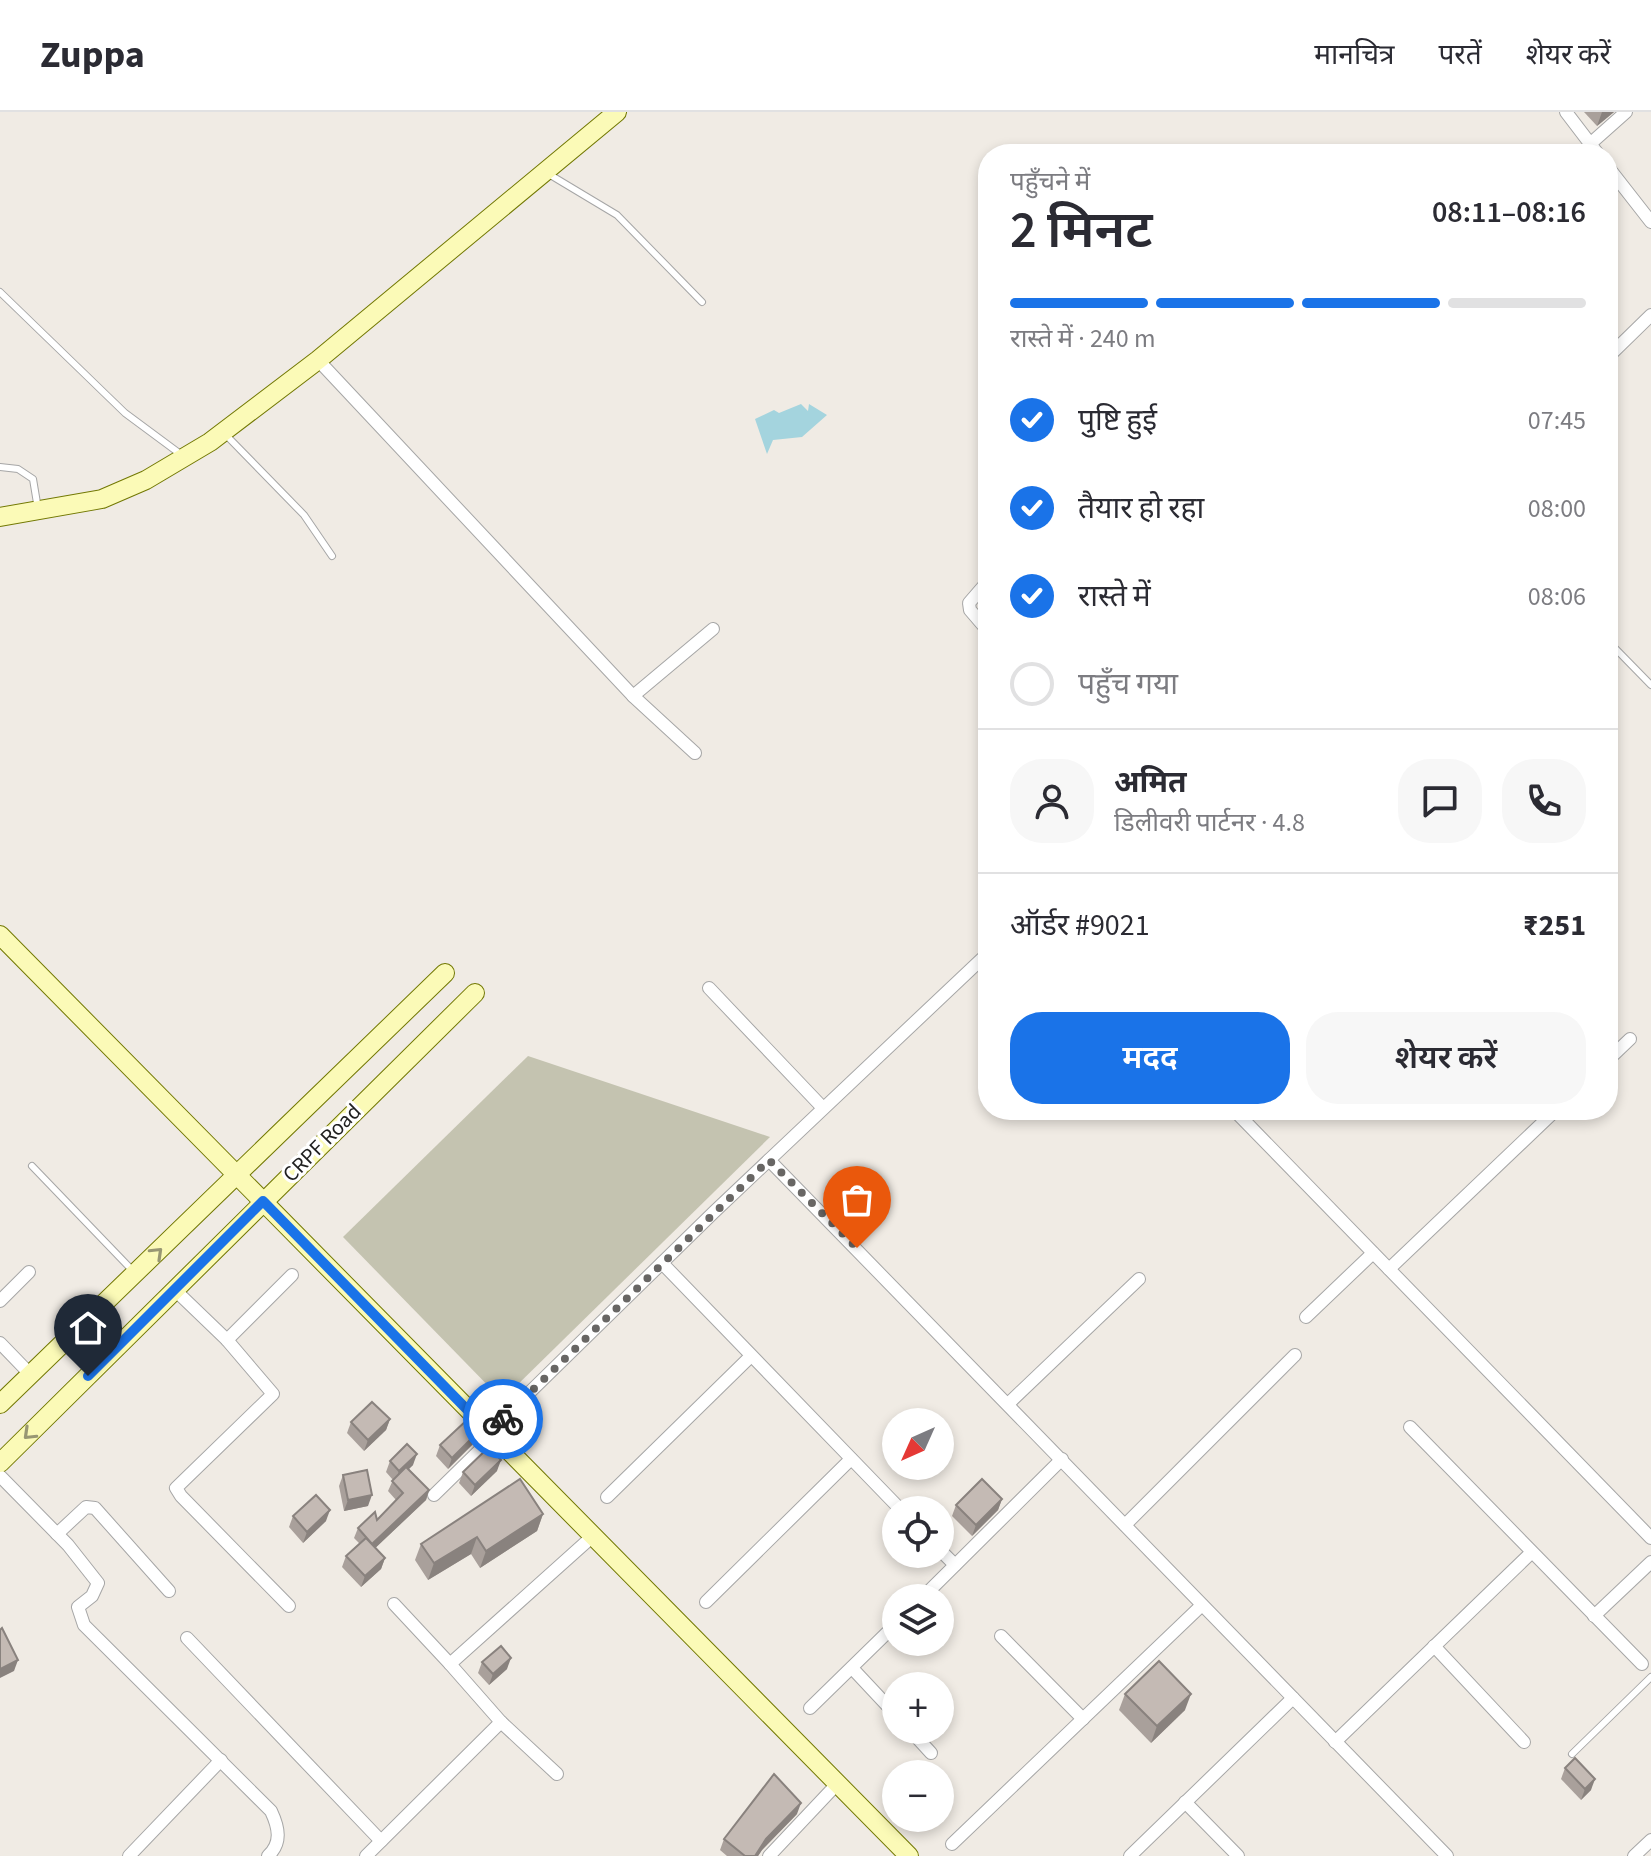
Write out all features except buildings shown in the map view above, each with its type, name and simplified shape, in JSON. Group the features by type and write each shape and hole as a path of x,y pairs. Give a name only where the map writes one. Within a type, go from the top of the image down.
{"street":[{"path":"0,517 39,513 102,499 185,458 318,360 617,112"},
{"path":"1566,112 1590,144"},
{"path":"1598,144 1626,112"},
{"path":"1618,180 1651,222"},
{"path":"1618,347 1651,315"},
{"path":"318,360 633,696 695,753"},
{"path":"978,593 969,603 970,610 978,619"},
{"path":"633,696 713,629"},
{"path":"0,935 140,1073 237,1176 909,1856"},
{"path":"434,1495 482,1448 489,1432 978,962"},
{"path":"0,1404 445,973"},
{"path":"709,988 823,1108"},
{"name":"CRPF Road","path":"0,1463 475,993"},
{"path":"1618,1050 1630,1039"},
{"path":"1244,1120 1651,1538"},
{"path":"1389,1269 1545,1120"},
{"path":"769,1160 1447,1856"},
{"path":"1306,1317 1373,1253"},
{"path":"662,1263 887,1496"},
{"path":"0,1301 29,1272"},
{"path":"227,1340 292,1275"},
{"path":"1009,1403 1139,1279"},
{"path":"175,1290 227,1340 273,1394 176,1488 289,1606"},
{"path":"0,1343 31,1375"},
{"path":"1125,1525 1295,1355"},
{"path":"607,1497 751,1356"},
{"path":"1410,1427 1642,1664"},
{"path":"706,1602 851,1459"},
{"path":"936,1584 1062,1459"},
{"path":"0,1476 57,1534 98,1583 92,1596 78,1607 84,1625 271,1811 276,1823 277,1848 268,1856"},
{"path":"57,1534 86,1507 95,1508 169,1591"},
{"path":"450,1664 594,1535"},
{"path":"1335,1742 1531,1553"},
{"path":"1594,1616 1651,1562"},
{"path":"394,1604 501,1722 557,1774"},
{"path":"952,1844 1202,1605"},
{"path":"1001,1636 1083,1719"},
{"path":"187,1638 381,1841"},
{"path":"810,1708 882,1638"},
{"path":"1434,1646 1524,1742"},
{"path":"852,1668 882,1700"},
{"path":"1130,1856 1293,1698"},
{"path":"366,1856 501,1722"},
{"path":"923,1744 931,1753"},
{"path":"129,1856 221,1760"},
{"path":"769,1856 837,1784"},
{"path":"1185,1802 1238,1856"},
{"path":"1634,1856 1651,1840"}],"lane":[{"path":"546,172 617,215 702,302"},
{"path":"0,292 125,413 185,458"},
{"path":"223,432 304,515 332,556"},
{"path":"0,467 18,469 33,479 39,513"},
{"path":"1618,651 1651,685"},
{"path":"32,1166 135,1274"},
{"path":"1572,1754 1651,1677"}],"shaded area":[{"path":"528,1056 770,1137 502,1400 343,1237"}],"water":[{"path":"801,404 808,411 809,404 827,415 802,437 773,440 767,454 755,419 774,410 779,413"}],"way so far":[{"path":"503,1419 769,1160 857,1248"}],"route":[{"path":"88,1376 263,1201 489,1432 503,1419"}]}
